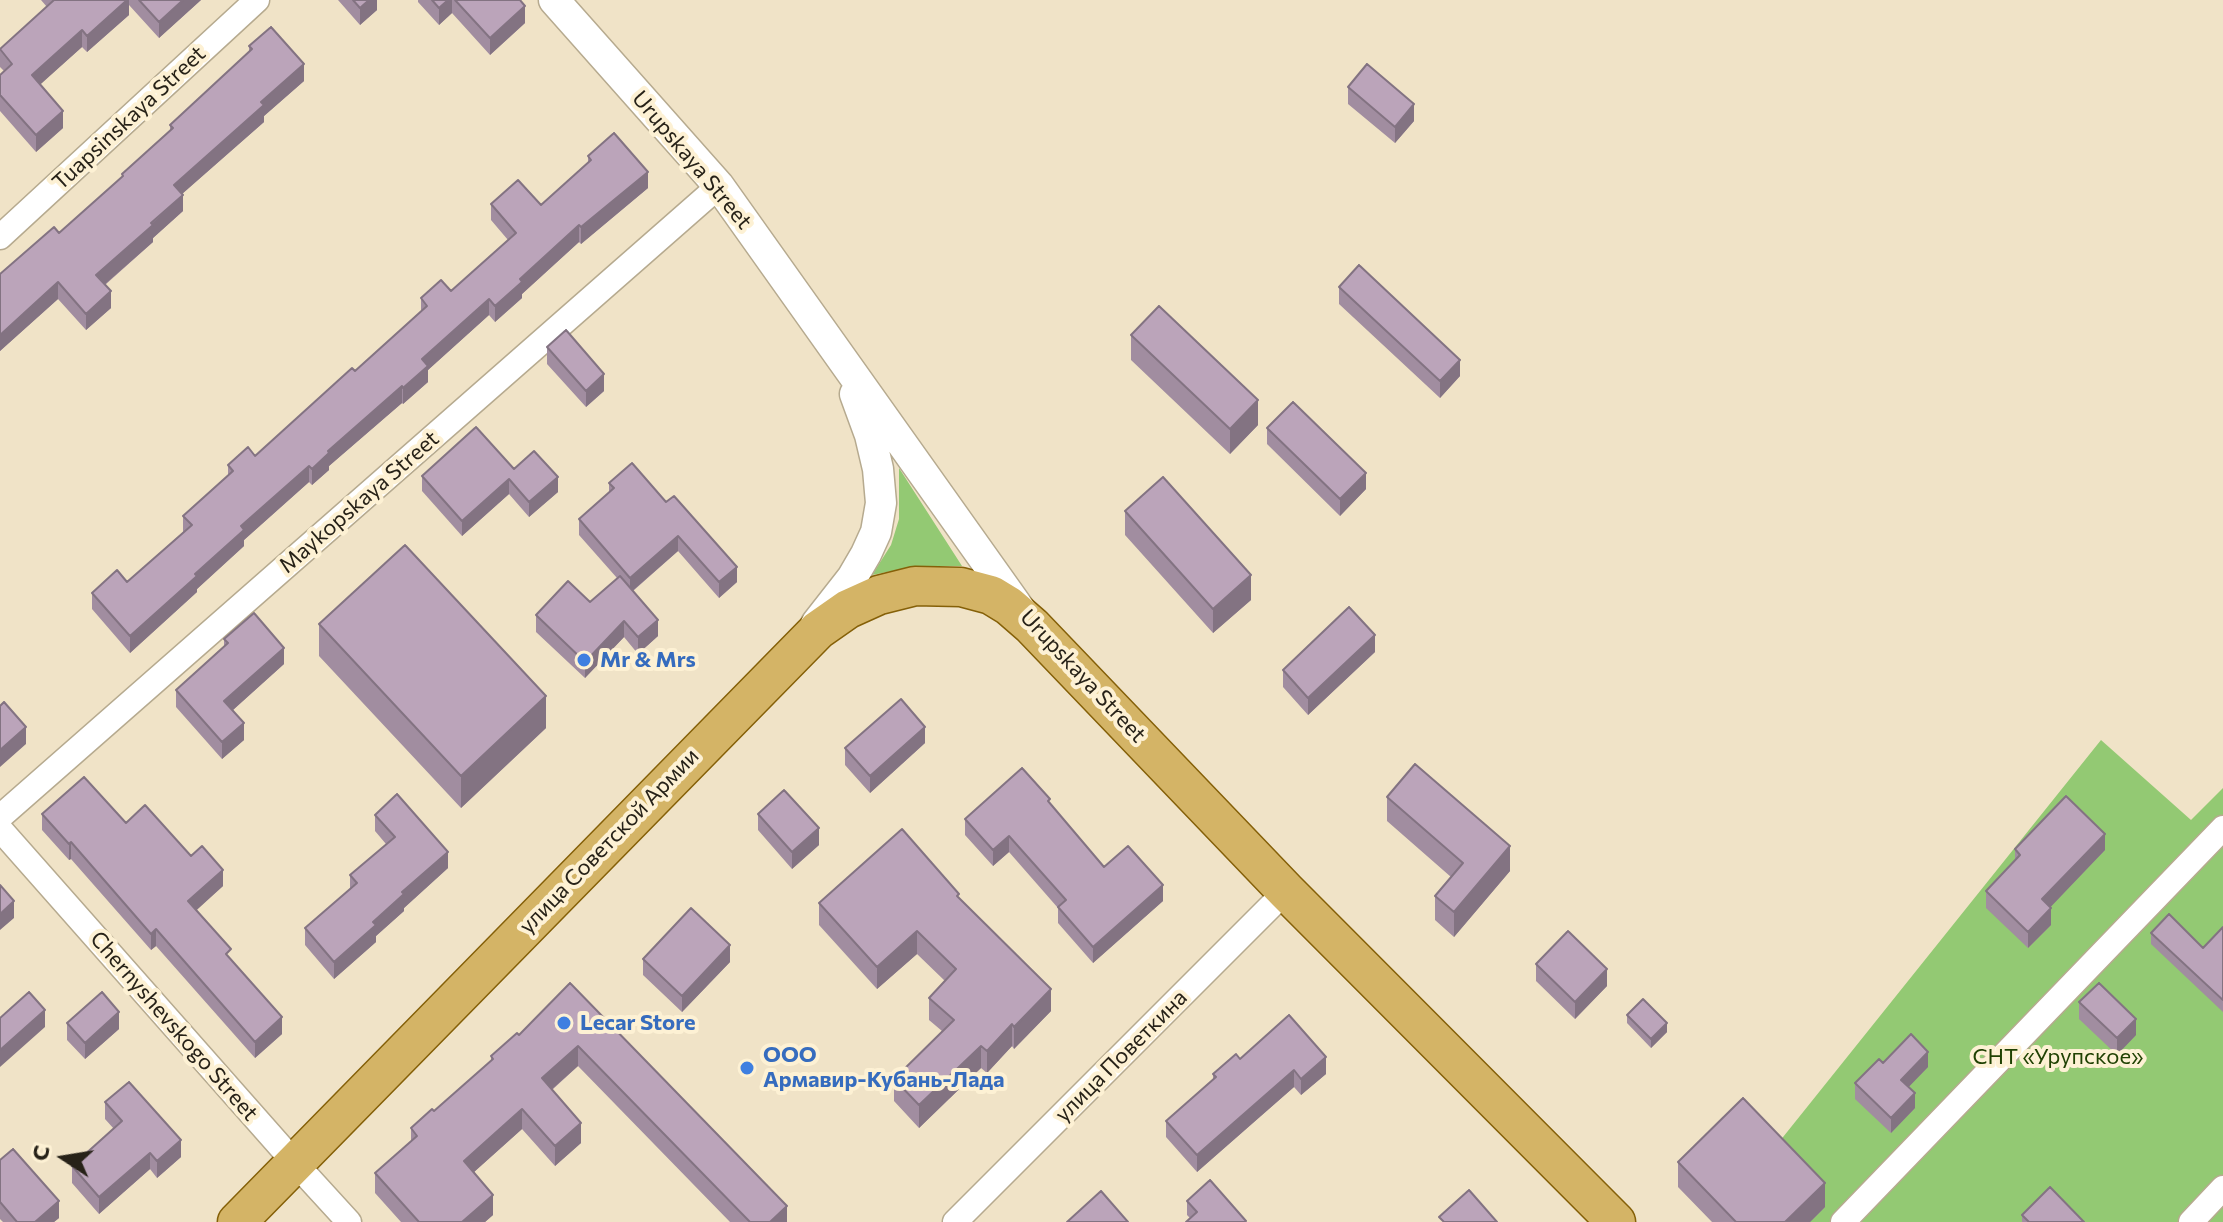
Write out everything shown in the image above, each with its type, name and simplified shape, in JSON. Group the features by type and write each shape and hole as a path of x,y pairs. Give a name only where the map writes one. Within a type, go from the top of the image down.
{"main road":[{"name":"улица Советской Армии","path":"237,1222 818,630 848,609 879,595 915,586 961,587 991,595 1032,626"},
{"name":"Urupskaya Street","path":"1032,626 1286,891 1616,1222"}],"street":[{"name":"Tuapsinskaya Street","path":"0,237 257,0"},
{"name":"Urupskaya Street","path":"554,0 719,186 1032,626"},
{"name":"Maykopskaya Street","path":"0,817 719,186"},
{"path":"785,663 852,578 876,532 881,503 878,469 870,435 835,348"},
{"path":"1843,1222 2223,828"},
{"name":"Chernyshevskogo Street","path":"0,829 349,1222"},
{"name":"улица Поветкина","path":"955,1222 1286,891"},
{"path":"2191,1222 2223,1188"}],"green space":[{"path":"899,468 962,566 917,566 872,575 891,545 899,519"},
{"name":"СНТ «Урупское»","path":"2101,740 2191,820 2223,788 2223,1222 1741,1222 1727,1207"}],"building":[{"path":"54,0 127,0 87,36 82,30 32,75 63,111 36,135 0,95 0,75 12,64 0,49"},
{"path":"139,0 183,0 159,22"},
{"path":"353,0 369,0 360,8"},
{"path":"432,0 448,0 439,8"},
{"path":"455,0 520,0 525,6 490,38"},
{"path":"271,27 304,64 261,102 264,105 174,185 183,195 96,275 111,291 86,314 58,282 0,335 0,274 54,227 59,233 123,176 173,128 170,125 252,49 249,46"},
{"path":"1367,64 1414,104 1395,127 1348,87"},
{"path":"614,133 648,172 581,227 579,225 495,306 489,299 422,359 428,366 328,451 312,469 309,466 241,526 244,530 130,636 92,593 117,570 127,582 192,525 183,516 233,471 228,465 248,447 255,456 352,368 355,371 427,306 421,298 441,280 451,291 516,233 491,204 518,180 541,205 591,160 588,156"},
{"path":"1359,265 1460,360 1440,381 1339,287"},
{"path":"1159,306 1258,400 1230,429 1131,335"},
{"path":"566,330 604,374 586,391 547,347"},
{"path":"1293,402 1366,473 1340,499 1267,428"},
{"path":"476,427 514,469 534,451 558,477 529,502 509,479 462,521 422,476"},
{"path":"632,463 666,502 674,496 737,567 719,582 678,536 630,578 579,519 614,488 609,483"},
{"path":"1163,477 1251,575 1213,609 1125,511"},
{"path":"405,545 546,696 461,776 319,624"},
{"path":"620,576 658,620 638,637 624,621 585,662 536,615 568,581 590,602"},
{"path":"1349,607 1375,635 1308,698 1283,670"},
{"path":"254,613 284,648 224,701 244,723 222,742 176,690 228,643 224,639"},
{"path":"901,699 925,727 870,776 845,748"},
{"path":"4,702 26,727 0,750 0,706"},
{"path":"1415,764 1510,846 1454,912 1435,896 1463,863 1387,797"},
{"path":"1022,768 1104,867 1128,846 1163,885 1093,947 1058,907 1066,900 1009,836 993,850 965,819"},
{"path":"84,777 126,823 145,805 191,856 202,846 223,870 188,901 231,949 226,954 282,1017 255,1042 156,929 151,934 71,842 69,844 42,814"},
{"path":"784,790 819,828 792,852 758,814"},
{"path":"397,794 448,852 402,892 404,894 373,922 376,925 334,962 305,928 357,883 350,875 395,837 375,815"},
{"path":"2066,796 2105,834 2042,899 2051,908 2028,932 1986,891 2020,855 2015,849"},
{"path":"902,829 959,894 957,896 1051,989 987,1051 981,1046 919,1105 894,1079 954,1020 929,998 956,969 917,931 877,967 819,903"},
{"path":"0,885 14,901 0,914"},
{"path":"691,908 730,945 682,996 643,959"},
{"path":"2169,914 2203,948 2223,927 2223,1000 2151,933"},
{"path":"1568,931 1607,969 1575,1002 1536,964"},
{"path":"570,983 787,1206 770,1222 750,1222 578,1046 542,1078 581,1123 555,1146 522,1109 464,1161 493,1195 462,1222 419,1222 375,1173 417,1136 411,1128 493,1059 491,1056 517,1033 519,1035"},
{"path":"2099,983 2136,1019 2117,1038 2079,1002"},
{"path":"29,992 45,1010 0,1050 0,1018"},
{"path":"102,992 119,1012 85,1043 67,1023"},
{"path":"1643,999 1667,1023 1651,1039 1627,1015"},
{"path":"1289,1015 1326,1057 1301,1079 1294,1070 1197,1155 1166,1121 1216,1077 1213,1074 1236,1054 1240,1059"},
{"path":"1911,1034 1928,1052 1901,1080 1915,1093 1891,1118 1855,1083 1879,1059 1883,1063"},
{"path":"129,1082 181,1140 157,1161 150,1153 99,1197 72,1166 122,1121 105,1102"},
{"path":"1743,1098 1825,1183 1785,1222 1736,1222 1678,1162"},
{"path":"13,1149 59,1201 35,1222 17,1222 0,1202 0,1160"},
{"path":"1210,1180 1245,1222 1186,1222 1197,1212 1187,1201"},
{"path":"2050,1187 2084,1222 2029,1222 2022,1215"},
{"path":"1469,1190 1497,1222 1444,1222 1439,1217"},
{"path":"1101,1191 1128,1222 1067,1222"}],"place":[{"name":"Mr & Mrs","path":"584,660"},
{"name":"Lecar Store","path":"564,1023"},
{"name":"ООО Армавир-Кубань-Лада","path":"747,1068"}]}
